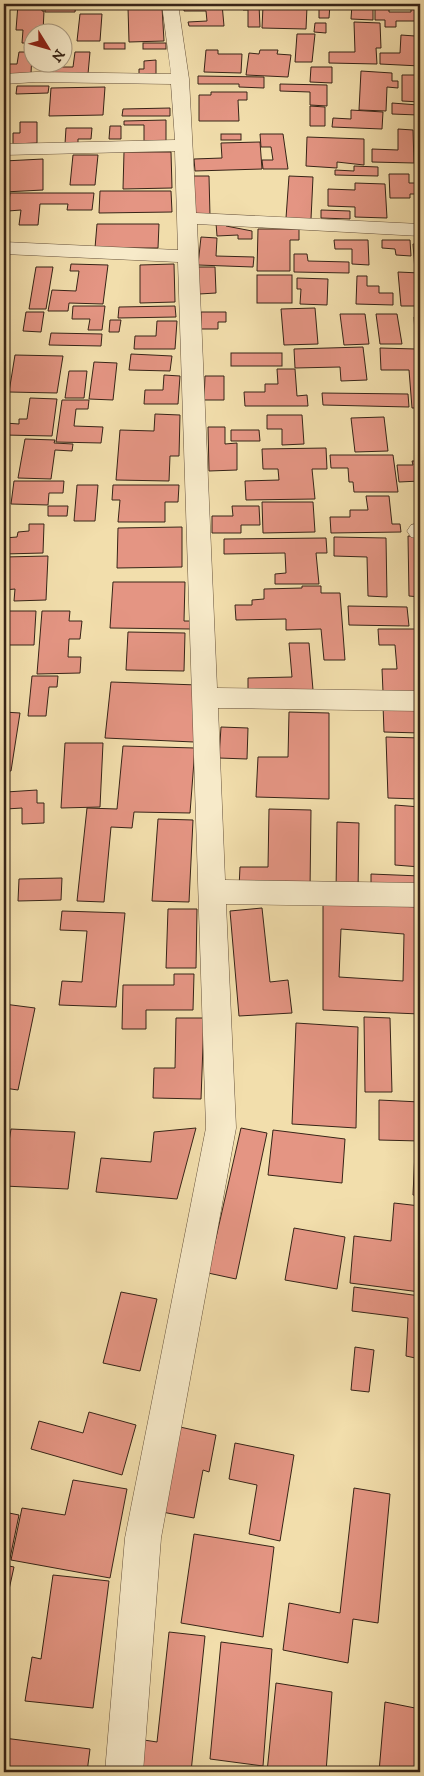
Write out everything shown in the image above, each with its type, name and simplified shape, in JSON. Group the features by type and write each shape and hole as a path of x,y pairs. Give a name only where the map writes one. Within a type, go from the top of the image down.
{"street":[{"path":"124,1772 143,1538 221,1128 184,145 180,79 170,4"},
{"path":"4,79 36,77 180,79"},
{"path":"4,149 184,145"},
{"path":"187,218 420,230"},
{"path":"4,248 189,256"},
{"path":"205,698 420,701"},
{"path":"212,892 420,895"}],"building":[{"path":"18,4 42,4 43,22 22,22 22,30 16,30"},
{"path":"45,4 76,4 75,12 45,12"},
{"path":"184,4 222,4 224,26 189,26 188,22 207,21 206,11 184,11"},
{"path":"278,4 307,7 306,29 262,28 263,6 278,6"},
{"path":"312,4 330,4 329,18 319,18 319,9 312,9"},
{"path":"352,4 373,4 373,20 351,19"},
{"path":"411,4 420,4 420,21 396,21 396,27 385,27 385,20 375,20 375,8 389,8 389,12 411,12"},
{"path":"243,5 259,5 260,27 248,27 248,10 243,10"},
{"path":"162,7 164,41 129,42 128,8"},
{"path":"80,14 102,14 100,41 77,41"},
{"path":"354,22 380,23 381,48 376,48 377,64 329,63 329,52 355,52"},
{"path":"315,23 326,23 326,33 314,32"},
{"path":"297,34 315,34 312,62 295,62"},
{"path":"401,35 415,36 415,41 420,41 420,66 380,64 380,53 400,53"},
{"path":"104,43 125,43 125,49 104,49"},
{"path":"143,43 166,43 166,49 143,49"},
{"path":"206,50 218,50 218,54 242,54 241,73 204,72"},
{"path":"260,50 278,50 277,54 291,55 288,77 246,75 249,53 259,54"},
{"path":"19,52 22,52 22,72 31,72 31,74 4,74 4,64 17,64"},
{"path":"75,52 90,52 88,74 53,74 53,72 72,72"},
{"path":"156,60 156,74 139,74 139,69 144,69 144,61"},
{"path":"311,67 332,67 332,83 310,82"},
{"path":"361,71 392,73 392,81 398,81 398,88 387,87 386,111 359,110"},
{"path":"402,75 420,75 420,102 402,101"},
{"path":"198,76 264,77 264,88 239,87 239,84 198,84"},
{"path":"280,84 327,85 327,106 310,105 310,92 280,91"},
{"path":"17,86 49,86 48,93 16,94"},
{"path":"105,87 103,115 49,116 51,88"},
{"path":"211,92 247,92 247,100 238,100 239,121 199,121 199,95 211,95"},
{"path":"392,103 418,105 418,115 392,114"},
{"path":"310,106 325,107 325,126 310,126"},
{"path":"170,108 170,116 122,116 123,109"},
{"path":"351,110 383,112 382,129 332,127 333,118 351,119"},
{"path":"166,120 166,141 144,141 144,125 124,125 124,121"},
{"path":"20,122 37,122 37,143 13,144 13,133 20,133"},
{"path":"110,126 121,126 121,139 109,139"},
{"path":"66,128 92,128 91,139 78,139 78,144 65,144"},
{"path":"398,129 413,130 414,163 372,162 372,149 398,150"},
{"path":"221,134 241,134 241,140 221,140"},
{"path":"260,134 283,134 288,169 263,169 262,160 273,160 271,147 261,147"},
{"path":"307,137 364,139 364,165 337,162 337,168 306,166"},
{"path":"260,142 262,169 195,171 194,159 222,158 221,143"},
{"path":"124,152 171,152 172,188 123,189"},
{"path":"73,155 98,155 95,185 70,185"},
{"path":"43,159 43,190 4,192 4,161"},
{"path":"354,166 378,167 378,176 335,175 335,170 354,171"},
{"path":"389,174 409,174 409,183 420,183 420,194 410,194 410,198 390,198"},
{"path":"189,176 209,176 210,216 190,216"},
{"path":"289,176 313,177 311,219 286,218"},
{"path":"355,183 385,184 387,218 355,217 355,207 328,206 328,189 355,190"},
{"path":"100,191 171,191 172,212 99,213"},
{"path":"10,193 94,193 92,210 67,210 68,204 40,204 38,225 19,225 21,210 8,211"},
{"path":"416,204 420,204 420,226 416,226"},
{"path":"321,210 350,211 350,219 321,218"},
{"path":"216,223 226,223 226,226 252,231 252,239 238,239 238,235 217,236"},
{"path":"97,224 159,224 158,248 95,248"},
{"path":"258,229 299,229 299,240 290,240 290,271 257,271"},
{"path":"201,237 217,238 216,256 254,257 253,267 198,265"},
{"path":"334,240 368,240 369,265 352,264 352,249 335,249"},
{"path":"382,240 410,240 411,256 396,255 395,249 382,248"},
{"path":"413,244 420,244 420,271 415,271"},
{"path":"294,254 307,254 308,261 349,262 349,273 294,272"},
{"path":"71,264 108,265 103,304 69,303 68,311 48,311 52,290 76,291 79,271 70,271"},
{"path":"174,264 175,302 140,303 140,265"},
{"path":"36,267 53,267 46,309 29,309"},
{"path":"198,267 215,267 216,293 199,294"},
{"path":"398,272 420,273 420,306 401,306"},
{"path":"257,275 292,275 292,303 257,303"},
{"path":"357,276 367,276 367,286 379,286 379,293 393,293 393,305 356,304"},
{"path":"297,278 328,279 327,305 300,304 301,289 297,289"},
{"path":"73,306 105,306 102,330 88,330 90,319 72,319"},
{"path":"175,306 176,317 118,318 119,307"},
{"path":"315,308 318,344 284,345 281,309"},
{"path":"26,312 44,312 41,332 23,331"},
{"path":"201,312 226,312 226,322 218,322 218,329 201,329"},
{"path":"340,314 365,314 369,344 344,345"},
{"path":"376,314 397,314 402,344 380,344"},
{"path":"414,317 420,317 420,408 412,408 409,370 381,370 380,348 416,349"},
{"path":"110,320 121,320 119,332 109,332"},
{"path":"157,321 177,321 175,349 134,349 135,336 156,336"},
{"path":"51,333 102,334 101,346 49,345"},
{"path":"363,347 367,380 341,381 340,367 295,368 294,349"},
{"path":"231,353 282,353 282,366 231,366"},
{"path":"131,354 172,356 170,371 129,370"},
{"path":"15,355 63,356 57,393 9,392"},
{"path":"94,362 117,363 113,400 89,399"},
{"path":"277,369 295,369 297,396 307,395 308,406 245,406 244,392 265,392 265,384 278,384"},
{"path":"69,371 87,371 84,398 65,398"},
{"path":"164,375 180,376 178,404 144,404 145,390 163,390"},
{"path":"205,376 224,376 224,400 204,400"},
{"path":"322,393 408,394 409,407 323,405"},
{"path":"30,398 57,399 52,436 4,435 5,423 19,424 19,419 27,419"},
{"path":"62,400 89,400 88,409 76,409 74,426 103,427 101,443 56,442"},
{"path":"155,414 180,415 179,456 170,456 169,481 116,480 120,430 154,431"},
{"path":"267,415 302,415 304,444 282,445 282,429 267,429"},
{"path":"384,417 388,451 355,452 351,418"},
{"path":"208,427 225,427 225,444 237,443 237,470 209,471"},
{"path":"231,430 259,430 260,441 231,441"},
{"path":"25,439 55,440 54,443 73,444 72,451 55,450 51,479 18,478"},
{"path":"326,448 327,469 312,469 315,499 246,500 245,481 279,480 278,469 263,469 262,449"},
{"path":"330,455 393,455 398,492 354,492 353,482 349,482 348,468 331,468"},
{"path":"412,461 420,461 420,481 399,482 397,465 413,465"},
{"path":"14,481 64,481 63,493 49,493 48,505 11,504"},
{"path":"77,485 98,485 95,521 74,521"},
{"path":"113,485 179,485 178,502 165,502 165,522 118,522 120,500 112,500"},
{"path":"366,496 389,496 392,524 400,524 401,532 331,533 330,517 350,517 350,510 368,510"},
{"path":"262,502 313,502 315,532 263,533"},
{"path":"48,506 68,506 67,516 48,516"},
{"path":"232,506 259,506 260,525 241,525 241,533 212,533 212,516 233,516"},
{"path":"29,524 44,524 43,553 4,554 4,538 17,537 18,532 29,531"},
{"path":"182,527 182,567 117,568 118,528"},
{"path":"408,536 420,537 420,597 409,596"},
{"path":"334,537 386,538 387,597 368,596 367,557 334,556"},
{"path":"326,538 327,553 316,553 319,584 275,584 275,574 286,573 285,553 224,554 224,539"},
{"path":"48,556 46,600 14,601 15,589 4,590 4,557"},
{"path":"113,582 185,582 184,621 192,621 191,629 110,628"},
{"path":"302,586 321,586 321,593 340,593 345,660 324,660 321,629 286,630 286,619 236,620 235,605 252,605 252,600 264,599 264,589 302,588"},
{"path":"348,606 407,607 409,626 349,625"},
{"path":"4,611 36,611 34,645 4,645"},
{"path":"42,611 70,611 69,621 82,621 80,639 69,639 68,657 81,657 80,673 37,674"},
{"path":"416,622 420,622 420,645 418,645 420,693 383,692 382,669 397,669 395,645 379,645 378,629 416,629"},
{"path":"128,632 185,633 184,671 126,670"},
{"path":"289,643 309,643 313,690 248,693 248,678 292,677"},
{"path":"32,676 58,676 57,687 49,687 46,716 28,716"},
{"path":"111,682 198,685 194,742 105,738"},
{"path":"383,705 420,706 420,733 384,732"},
{"path":"4,712 20,713 11,771 4,771"},
{"path":"289,712 329,713 329,799 256,797 258,757 288,757"},
{"path":"221,727 248,728 247,759 219,758"},
{"path":"386,737 420,738 420,799 388,798"},
{"path":"65,743 103,743 100,807 61,808"},
{"path":"123,746 195,748 190,813 134,812 132,828 111,827 104,902 77,901 87,808 117,809"},
{"path":"37,790 37,803 44,803 44,823 22,824 22,808 6,809 6,792"},
{"path":"395,805 420,807 420,867 395,865"},
{"path":"269,809 311,810 310,890 239,888 240,867 268,867"},
{"path":"158,819 193,820 189,902 152,901"},
{"path":"337,822 359,823 358,893 336,892"},
{"path":"371,874 420,876 420,892 371,890"},
{"path":"62,878 61,900 18,901 19,879"},
{"path":"323,903 420,907 420,1014 323,1010","holes":["341,929 404,934 403,981 339,977"]},
{"path":"262,908 270,982 288,980 292,1013 239,1016 230,911"},
{"path":"168,909 197,909 196,968 166,968"},
{"path":"62,911 125,913 116,1007 59,1005 62,981 82,982 87,931 60,930"},
{"path":"174,974 194,974 193,1010 146,1010 146,1029 122,1029 123,985 174,985"},
{"path":"4,1004 35,1008 18,1090 4,1088"},
{"path":"364,1017 390,1018 392,1092 365,1092"},
{"path":"176,1018 204,1018 201,1099 153,1098 154,1068 175,1068"},
{"path":"296,1023 358,1027 356,1128 292,1124"},
{"path":"379,1100 420,1102 420,1141 379,1140"},
{"path":"196,1128 177,1199 96,1192 101,1158 151,1162 154,1132"},
{"path":"241,1128 267,1133 236,1279 208,1273"},
{"path":"11,1129 75,1132 68,1189 4,1186 4,1161 6,1161"},
{"path":"273,1130 345,1139 342,1183 268,1175"},
{"path":"415,1151 420,1151 420,1196 413,1195"},
{"path":"394,1203 420,1206 420,1292 350,1283 354,1236 391,1241"},
{"path":"294,1228 345,1237 337,1289 285,1280"},
{"path":"354,1287 420,1296 420,1359 406,1356 408,1318 352,1311"},
{"path":"121,1292 157,1299 140,1371 103,1363"},
{"path":"355,1347 374,1350 369,1392 351,1390"},
{"path":"89,1412 136,1425 122,1475 31,1449 39,1421 83,1433"},
{"path":"180,1427 216,1435 209,1472 203,1470 194,1518 162,1512"},
{"path":"235,1443 294,1455 280,1541 249,1534 257,1485 229,1479"},
{"path":"73,1480 127,1489 110,1578 11,1560 22,1508 65,1515"},
{"path":"354,1488 390,1494 378,1623 353,1619 348,1663 283,1650 289,1603 340,1613"},
{"path":"4,1512 19,1515 9,1563 4,1562"},
{"path":"194,1534 274,1547 263,1637 181,1623"},
{"path":"4,1565 14,1567 4,1612"},
{"path":"53,1575 109,1581 93,1708 25,1701 32,1657 41,1659"},
{"path":"420,1630 420,1691 415,1690"},
{"path":"169,1632 205,1636 191,1772 141,1772 144,1740 157,1742"},
{"path":"221,1642 272,1649 263,1766 210,1759"},
{"path":"276,1683 332,1692 326,1772 267,1772"},
{"path":"385,1702 420,1709 420,1772 379,1772"},
{"path":"4,1738 90,1749 87,1772 4,1772"}]}
